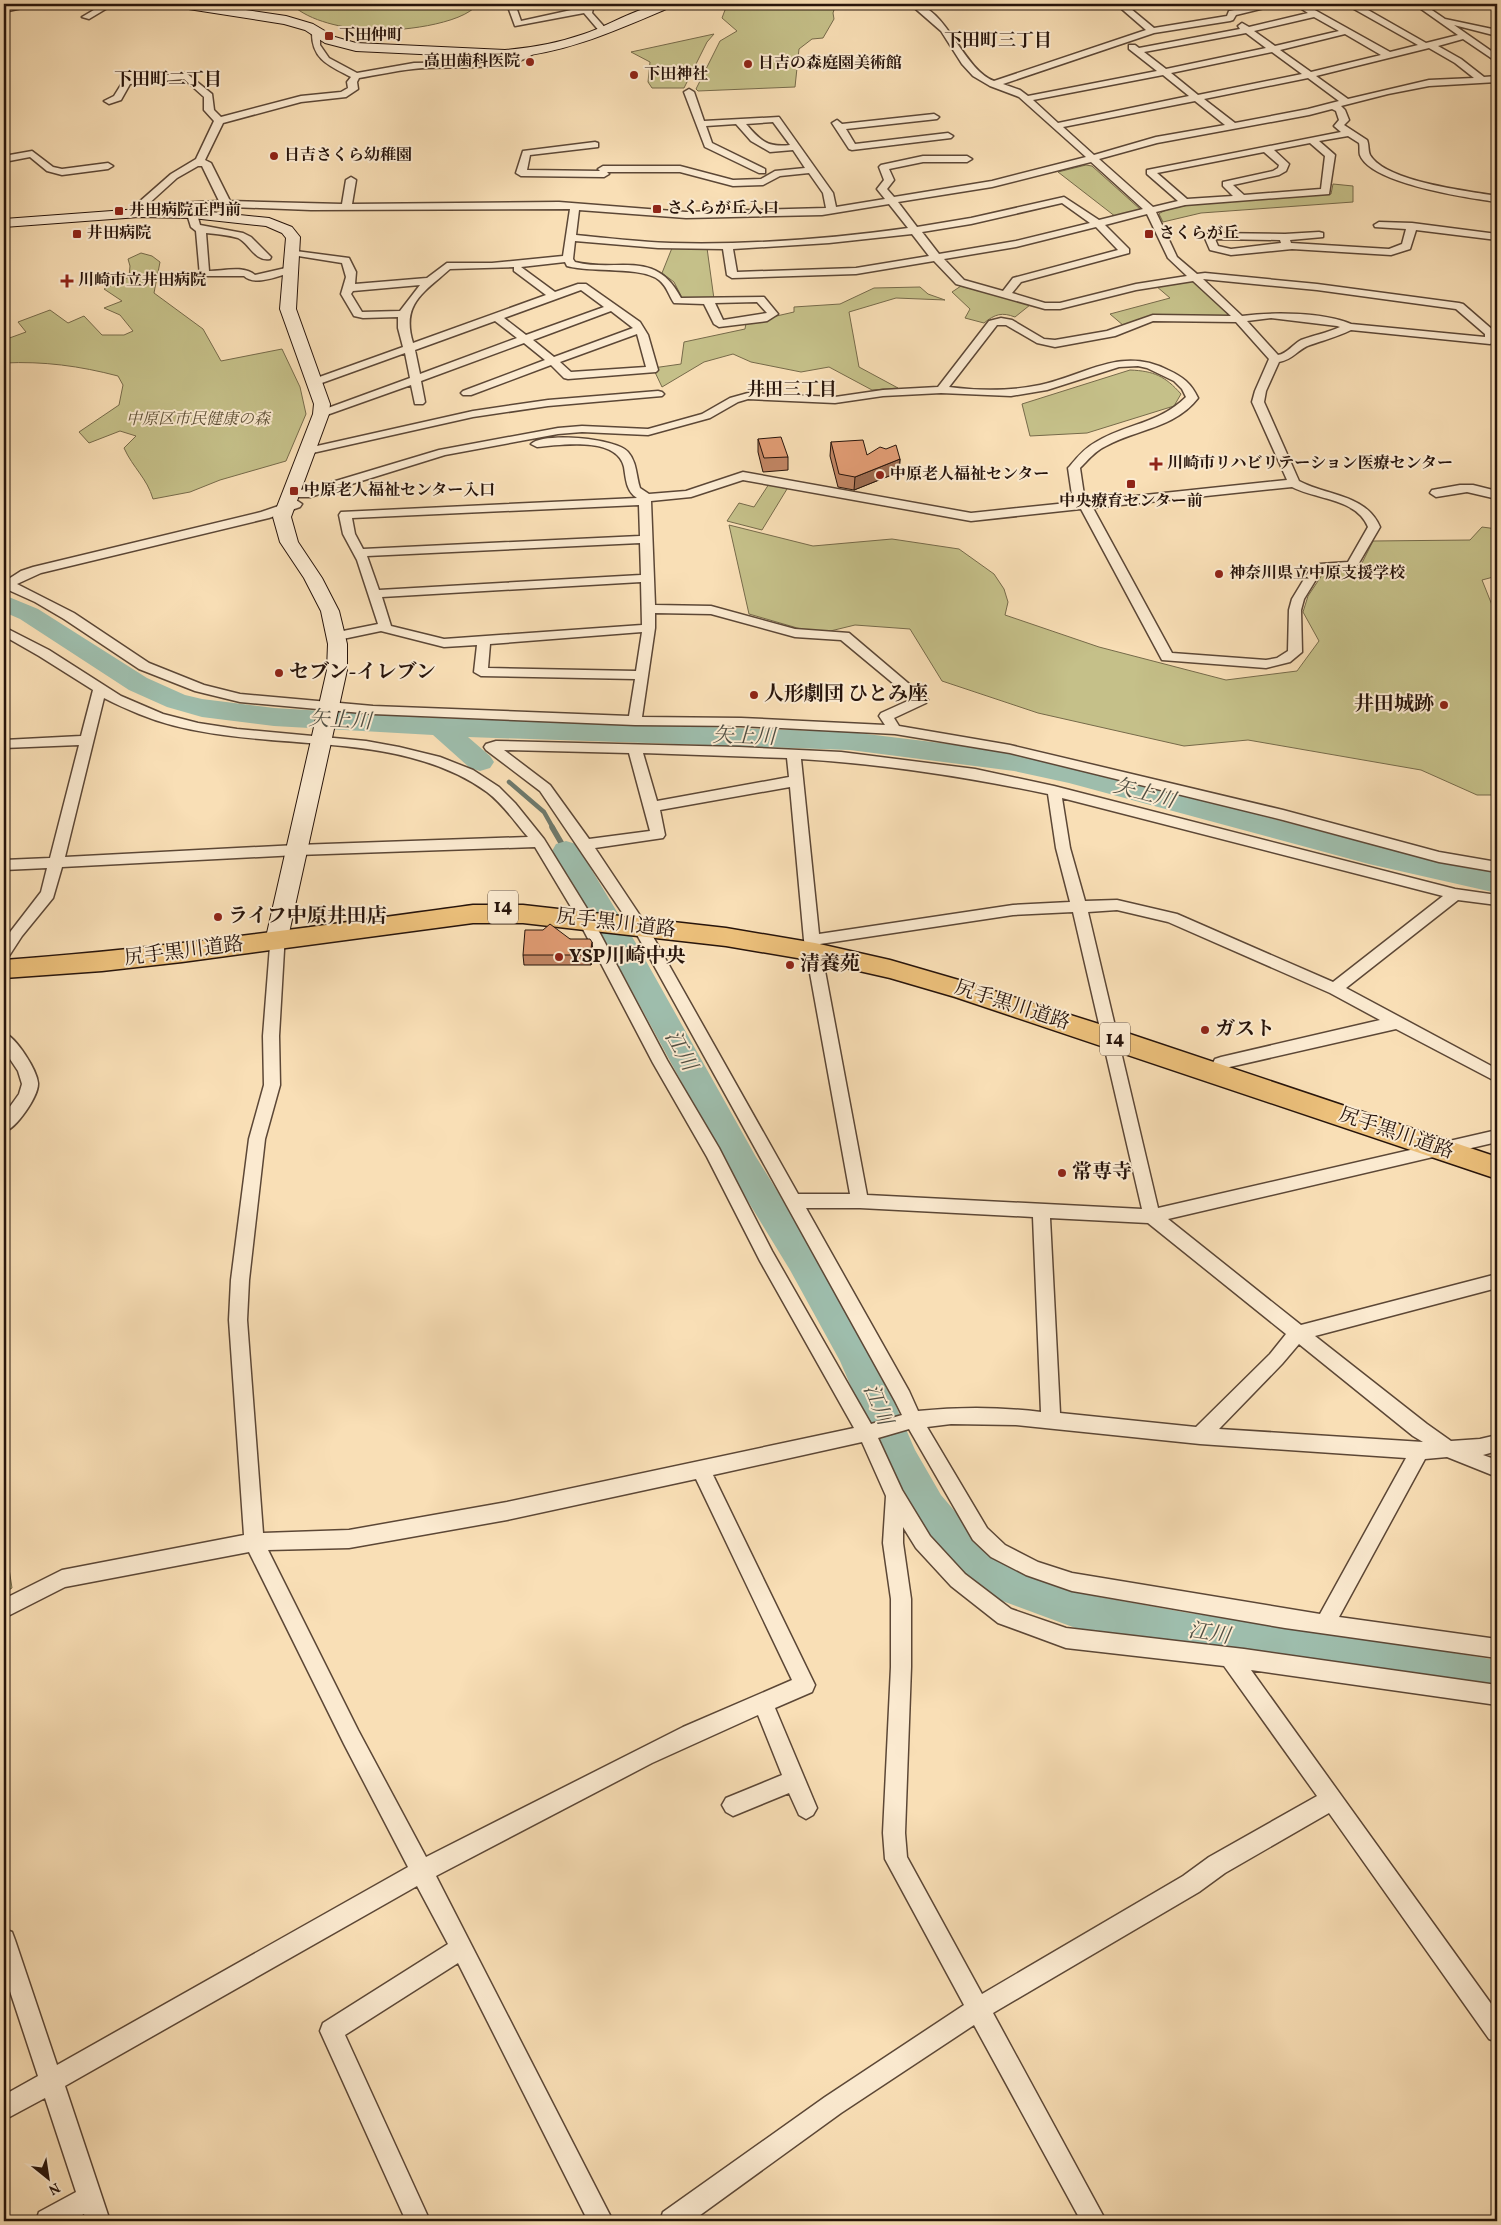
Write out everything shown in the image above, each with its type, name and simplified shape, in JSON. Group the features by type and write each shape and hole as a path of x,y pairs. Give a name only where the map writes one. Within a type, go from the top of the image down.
{"main road":[{"name":"尻手黒川道路","path":"4,961 125,954 473,914 583,915 762,942 814,945 890,969 1221,1063 1453,1147 1497,1168"},
{"name":"尻手黒川道路","path":"4,969 102,962 278,937"},
{"name":"尻手黒川道路","path":"1108,1032 1453,1147 1497,1156"}],"street":[{"path":"4,10 27,6 27,4"},
{"path":"86,17 110,4"},
{"path":"182,4 286,20 309,27 330,40 356,47 505,54 530,53"},
{"path":"511,4 518,24 590,6 588,13 604,31"},
{"path":"316,32 316,45 326,60 356,76 414,66 480,65 518,58 604,31 667,4"},
{"path":"914,4 939,24 966,64 978,75 993,84 1016,91 1150,210 1173,258 1240,319 1274,359"},
{"path":"1120,4 1152,32"},
{"path":"1230,18 1232,13 1277,4"},
{"path":"1298,4 1388,55"},
{"path":"1357,4 1357,7 1458,61 1482,80"},
{"path":"1418,4 1496,57"},
{"path":"1138,51 1248,30 1315,14"},
{"path":"993,84 1152,32 1230,18 1346,101"},
{"path":"1444,20 1467,24 1497,33"},
{"path":"1025,99 1276,50 1348,32"},
{"path":"1056,126 1309,75 1466,36"},
{"path":"1124,41 1233,126"},
{"path":"109,101 118,98 127,82 186,76 209,96 209,110 218,121"},
{"path":"218,121 301,99 343,95 353,89 352,82 356,76"},
{"path":"139,213 154,207 171,205 226,203 346,207 575,206 686,216 832,210 992,184 1092,159 1156,140 1309,112 1387,91 1429,83 1497,79"},
{"path":"689,92 708,145 762,171"},
{"path":"1332,105 1340,110 1344,120 1339,126 1364,142 1365,155 1376,167 1390,175 1459,193 1497,199"},
{"path":"934,117 838,125 852,147 948,136"},
{"path":"701,124 776,118 828,194 832,210"},
{"path":"198,163 207,148 218,121"},
{"path":"738,121 754,139 773,150 796,147"},
{"path":"1185,202 1150,172 1348,133"},
{"path":"728,246 732,275 856,271 1016,244 1185,202 1326,192 1330,155 1313,141"},
{"path":"595,145 526,153 521,173 680,169 733,183 763,182 778,172 811,170"},
{"path":"1242,198 1226,184 1276,173 1283,169 1284,164 1266,149"},
{"path":"4,158 32,154 50,169 62,172 108,166"},
{"path":"940,390 993,322 998,320 1010,321 1042,342 1056,344 1129,328 1144,319 1240,319 1271,314 1339,322 1349,327 1490,340 1490,333 1460,306 1317,287 1291,286 1205,276 1136,287 1060,306 1045,306 960,282 936,257 890,201 882,188 889,180 884,166 923,159 967,159"},
{"path":"139,213 142,205 174,176 198,163 206,163 226,203"},
{"path":"346,207 351,180"},
{"path":"572,238 684,246 838,241 1029,209 1064,200 1098,224 1125,251 1017,280 1005,295"},
{"path":"575,206 568,259 571,264 576,266 641,270 653,273 662,277 678,301 709,302 760,299 773,314 767,318 719,324 709,302"},
{"path":"4,223 139,213 192,214 269,222 287,230 293,237 281,253 263,262 286,271"},
{"path":"192,214 196,227 239,235 247,239 253,247 281,253 345,260 352,272 350,288 346,294 358,314 404,314"},
{"path":"1379,225 1412,226 1497,237"},
{"path":"1319,236 1285,242 1266,247 1223,253 1214,248 1209,236 1285,242 1391,252 1400,247 1406,247 1412,226"},
{"path":"201,228 204,274 215,275 247,272 251,277 255,278 286,271"},
{"path":"281,253 286,271 288,309 322,404 321,414 308,451 282,517 283,532 322,594 331,613 338,636 336,670 278,937 270,1036 272,1085 257,1139 240,1280 238,1320 254,1542 351,1737 602,2221"},
{"path":"419,402 409,348 404,333 404,314 415,297 430,282 448,266 502,266 568,259"},
{"path":"518,269 554,296"},
{"path":"350,288 430,282"},
{"path":"315,382 582,286 639,329 643,334 652,370 568,376 553,361 522,339 496,317"},
{"path":"321,414 612,307"},
{"path":"1274,359 1285,358 1304,343 1328,337 1349,327"},
{"path":"467,393 639,329"},
{"path":"5,584 37,570 265,515 288,501 310,493 443,452 558,431 590,429 648,432 706,416 734,400 748,396 835,400 883,393 940,390 1011,393 1043,388 1118,364 1138,363 1150,365 1178,379 1187,387 1192,398 1174,416 1106,439 1080,459 1074,468 1078,495 1168,657 1271,664 1286,660 1295,652 1295,610 1298,599 1316,571 1324,567 1352,565 1374,527 1368,515 1357,507 1339,498 1303,489 1294,482 1258,402 1258,392 1272,370 1274,359"},
{"path":"308,451 473,414 548,403 658,394"},
{"path":"288,501 384,480 443,458 562,442 601,444 613,447 624,454 629,462 633,488 644,499 649,628 635,721"},
{"path":"386,629 363,560 350,534 345,515 644,499 686,495 729,479 743,476 971,517 1294,482"},
{"path":"1436,494 1460,487 1468,487 1497,495"},
{"path":"358,553 645,539"},
{"path":"375,594 647,578"},
{"path":"5,584 39,599 68,616 144,666 200,688 240,698 328,708 635,721 741,722 895,730 1010,749 1283,815 1439,857 1497,867"},
{"path":"648,609 711,610 795,633 844,636 921,700 886,716 895,730"},
{"path":"338,636 381,627 444,643 649,628"},
{"path":"4,631 44,653 116,699 159,717 190,725 237,733 366,745 398,751 435,760 468,773 499,796 539,842 583,915 661,1063 713,1154 766,1256 867,1432 895,1496 923,1542 958,1580 1004,1616 1066,1638 1231,1659 1244,1659 1497,1695"},
{"path":"484,641 481,672 642,675"},
{"path":"4,952 17,932 48,894 100,688"},
{"path":"4,744 88,740"},
{"path":"1497,900 1456,894 1054,791 975,774 911,764 842,757 739,751 496,745 491,747 545,788 636,922 902,1397 913,1420 980,1534 998,1551 1033,1569 1072,1582 1285,1619 1497,1649"},
{"path":"584,845 658,835 635,749"},
{"path":"794,755 814,945 860,1201"},
{"path":"652,807 796,781"},
{"path":"1054,791 1063,848 1079,907 1152,1216 1420,1430 1450,1450 1497,1469"},
{"path":"4,865 297,850 539,842"},
{"path":"1335,989 1456,894"},
{"path":"814,945 1013,910 1117,906 1172,918 1335,989 1395,1023 1497,1076"},
{"path":"1221,1063 1395,1023"},
{"path":"4,1039 30,1079 30,1090 4,1126"},
{"path":"792,1201 860,1201 1041,1212 1152,1216 1497,1136"},
{"path":"1041,1212 1052,1420"},
{"path":"1200,1436 1298,1334 1497,1281"},
{"path":"4,1608 62,1579 254,1542 349,1538 507,1512 700,1470 913,1420 951,1416 1016,1417 1200,1436 1420,1451 1450,1450 1497,1443"},
{"path":"1325,1624 1420,1451"},
{"path":"4,2108 422,1871 644,1756 805,1685 700,1470"},
{"path":"895,1496 893,1543 900,1599 901,1648 894,1833 896,1859 1094,2221"},
{"path":"1231,1659 1497,2031"},
{"path":"763,1703 806,1808"},
{"path":"733,1804 795,1780"},
{"path":"672,2221 833,2105 978,2010 1191,1884 1216,1865 1331,1800"},
{"path":"4,1940 98,2221"},
{"path":"418,2221 331,2031 462,1948"},
{"path":"48,2221 90,2197"}],"green space":[{"path":"291,4 478,4 470,11 458,17 428,26 395,30 369,30 349,28 317,20"},
{"path":"733,4 836,4 833,13 834,19 823,38 812,39 799,49 795,87 698,91 696,89 720,41 737,31 722,18 725,10"},
{"path":"714,34 707,42 684,88 652,88 648,82 650,62 631,52"},
{"path":"1086,165 1092,166 1140,209 1139,211 1116,217 1058,172"},
{"path":"1333,184 1353,186 1353,202 1201,213 1163,222 1159,214 1169,209 1212,202 1331,194"},
{"path":"672,248 707,248 714,299 682,298 674,282 662,273"},
{"name":"中原区市民健康の森","path":"141,253 152,256 160,262 154,293 203,329 221,361 282,349 300,387 306,414 286,461 220,480 190,492 153,499 147,485 124,448 136,436 120,431 89,443 79,432 119,405 123,385 118,376 90,369 61,365 4,363 4,340 26,332 18,322 50,310 68,323 84,316 102,335 124,335 133,331 120,315 104,308 122,301 104,289 129,277 130,266 128,259"},
{"path":"1189,281 1195,282 1230,314 1227,317 1148,317 1124,326 1110,314 1170,298 1156,286"},
{"path":"961,286 1030,305 1015,317 999,315 984,323 965,318 970,309 952,292"},
{"path":"920,287 928,294 945,300 896,298 849,312 859,367 898,388 872,390 829,367 801,372 751,362 733,354 704,362 662,387 653,368 681,364 684,342 745,329 746,323 794,312 794,307 840,304 874,288"},
{"path":"1130,370 1152,373 1170,383 1181,394 1174,406 1087,433 1030,436 1022,404"},
{"path":"769,484 787,489 762,530 727,521 739,503 754,507"},
{"path":"729,525 813,546 892,539 959,549 994,574 1004,589 1008,602 1005,615 1099,647 1226,680 1297,671 1319,641 1303,612 1308,596 1324,572 1352,571 1360,567 1373,541 1470,540 1482,527 1497,529 1497,576 1482,580 1494,610 1497,612 1497,795 1477,795 1421,770 1248,740 1184,746 1038,713 942,681 910,629 855,625 818,634 749,614"},
{"path":"4,1536 12,1588 4,1593"}],"building":[{"path":"781,437 788,457 764,458 758,439"},
{"path":"863,440 867,455 880,447 886,449 896,445 900,459 855,477 839,474 831,442"},
{"path":"550,924 570,939 590,939 592,942 590,955 523,955 525,930 543,930"}],"waterway":[{"name":"矢上川","path":"4,603 29,614 138,684 176,701 202,708 274,717 440,727"},
{"name":"矢上川","path":"440,727 850,741 1014,762 1069,774 1369,854 1497,883"},
{"name":"江川","path":"440,727 480,762"},
{"name":"江川","path":"509,782 544,812 553,828"},
{"name":"江川","path":"552,827 566,851"},
{"name":"江川","path":"566,851 622,945 744,1166 802,1260 856,1355 900,1459 928,1507 955,1541 990,1575 1003,1583 1089,1614 1189,1632 1300,1647 1446,1673 1497,1680"}],"place":[{"name":"下田仲町","path":"329,36"},
{"name":"高田歯科医院","path":"530,62"},
{"name":"日吉の森庭園美術館","path":"748,64"},
{"name":"下田神社","path":"634,75"},
{"name":"日吉さくら幼稚園","path":"274,156"},
{"name":"さくらが丘入口","path":"657,209"},
{"name":"井田病院正門前","path":"119,211"},
{"name":"井田病院","path":"77,234"},
{"name":"さくらが丘","path":"1149,234"},
{"name":"川崎市立井田病院","path":"67,281"},
{"name":"川崎市リハビリテーション医療センター","path":"1156,464"},
{"name":"中原老人福祉センター","path":"880,475"},
{"name":"中央療育センター前","path":"1131,484"},
{"name":"中原老人福祉センター入口","path":"294,491"},
{"name":"神奈川県立中原支援学校","path":"1219,574"},
{"name":"セブン-イレブン","path":"279,673"},
{"name":"人形劇団 ひとみ座","path":"754,695"},
{"name":"井田城跡","path":"1444,705"},
{"name":"ライフ中原井田店","path":"218,917"},
{"name":"YSP川崎中央","path":"559,957"},
{"name":"清養苑","path":"790,965"},
{"name":"ガスト","path":"1205,1030"},
{"name":"常専寺","path":"1062,1173"}],"district":[{"name":"下田町三丁目","path":"998,41"},
{"name":"下田町二丁目","path":"168,80"},
{"name":"井田三丁目","path":"792,390"}]}
